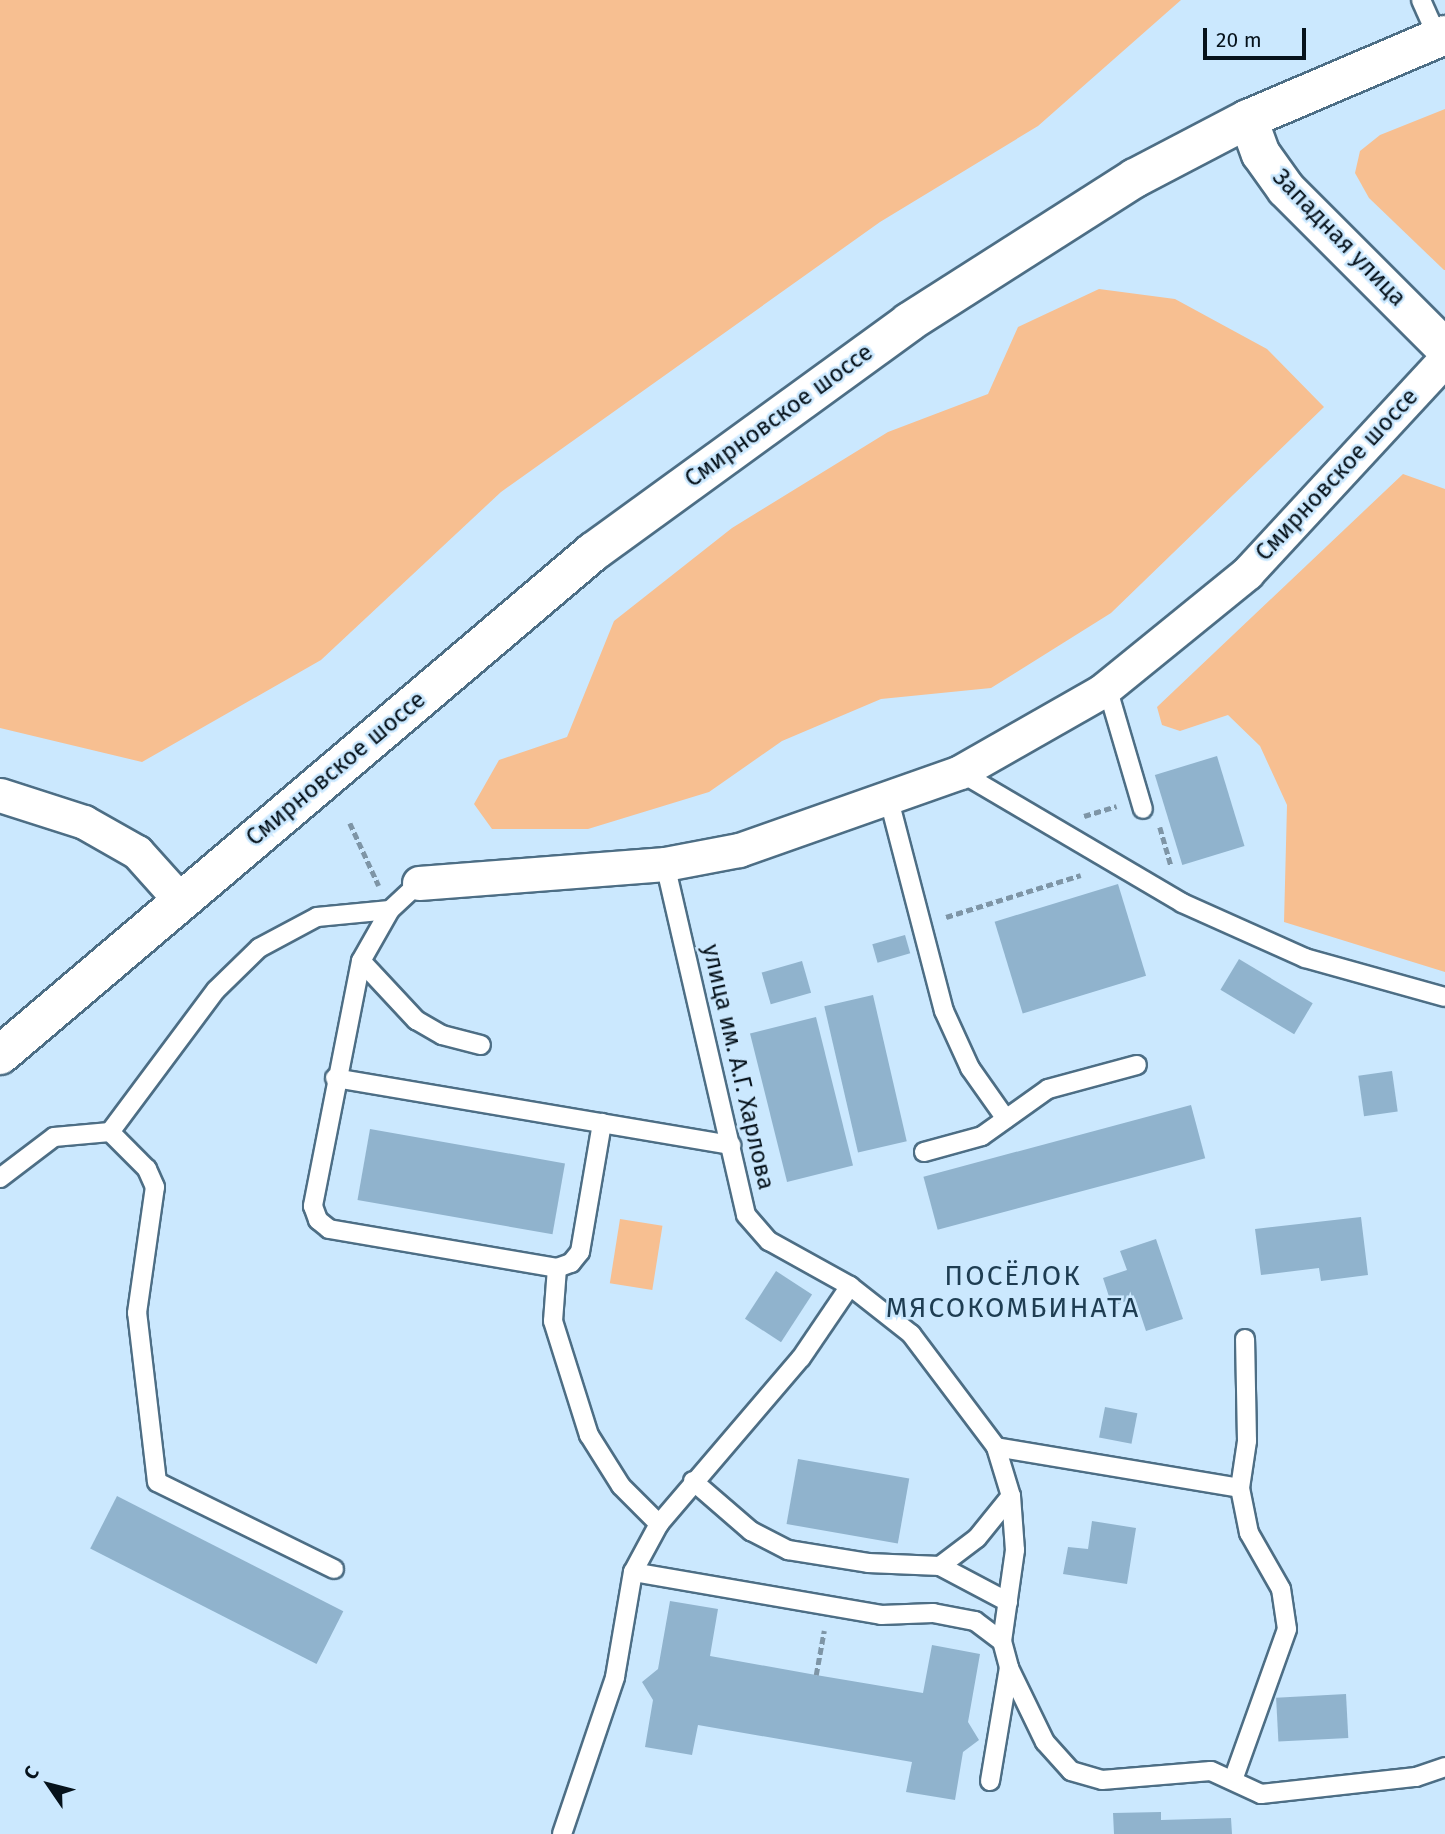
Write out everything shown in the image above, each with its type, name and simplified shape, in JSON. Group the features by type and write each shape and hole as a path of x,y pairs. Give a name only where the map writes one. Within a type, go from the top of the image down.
{"main road":[{"name":"Смирновское шоссе","path":"0,1055 593,552 776,416 1027,242 1248,119 1441,37"},
{"name":"Западная улица","path":"1248,119 1261,154 1286,189 1445,348"}],"street":[{"name":"Смирновское шоссе","path":"419,883 665,864 739,850 889,800 960,772 1107,687 1247,573 1445,359"},
{"path":"0,795 84,822 137,852 180,900"}],"lane":[{"path":"1421,0 1441,37"},
{"path":"1107,687 1142,804"},
{"path":"960,772 1045,827 1182,903 1305,958 1445,998"},
{"path":"889,800 944,1011 970,1068 1006,1119"},
{"name":"улица им. А.Г. Харлова","path":"665,864 746,1215 769,1241 850,1286 911,1334 996,1447 1011,1496 1015,1550 1002,1640 1009,1668 1045,1742 1071,1771 1102,1780 1211,1771 1261,1794 1416,1777 1445,1768"},
{"path":"419,883 390,910 361,961 335,1078 313,1206 318,1220 329,1229 557,1268 571,1264 580,1252 602,1123"},
{"path":"0,1178 54,1138 110,1132 216,990 259,948 317,917 390,910"},
{"path":"361,961 416,1020 442,1035 481,1045"},
{"path":"924,1152 982,1136 1048,1089 1137,1065"},
{"path":"335,1078 731,1145"},
{"path":"110,1132 147,1169 155,1187 137,1314 157,1482 334,1569"},
{"path":"557,1268 553,1321 589,1435 621,1486 659,1524"},
{"path":"562,1834 615,1678 633,1572 659,1524 693,1481 801,1359 850,1286"},
{"path":"1233,1780 1287,1629 1281,1589 1250,1533 1240,1488 1247,1441 1245,1339"},
{"path":"996,1447 1240,1488"},
{"path":"693,1481 751,1531 788,1550 868,1563 940,1566 1008,1602"},
{"path":"940,1566 977,1538 1011,1496"},
{"path":"633,1572 881,1615 933,1613 975,1621 1002,1640"},
{"path":"990,1782 1009,1668"}],"path":[{"path":"1045,827 1142,804 1154,806 1182,903"},
{"path":"350,823 390,910"},
{"path":"922,924 1114,865"},
{"path":"816,1675 820,1656"}],"shaded area":[{"path":"0,0 1181,0 1038,126 880,222 501,492 321,660 142,762 0,728"},
{"path":"1445,109 1444,270 1369,198 1355,173 1360,151 1380,135"},
{"path":"1099,289 1175,299 1267,349 1324,407 1111,613 991,688 881,699 782,741 709,792 588,829 492,829 474,804 499,760 567,737 614,621 732,528 888,432 988,394 1018,327"},
{"path":"1403,474 1445,489 1445,972 1284,922 1287,805 1260,746 1228,715 1180,731 1162,725 1157,707"},
{"path":"620,1219 662,1226 652,1290 610,1283"}],"building":[{"path":"1217,756 1244,846 1182,865 1155,775"},
{"path":"1118,884 1146,976 1023,1014 995,922"},
{"path":"905,935 910,953 878,963 872,944"},
{"path":"1239,959 1313,1003 1294,1034 1220,990"},
{"path":"802,961 811,993 771,1004 762,973"},
{"path":"873,995 907,1141 858,1152 824,1006"},
{"path":"816,1017 853,1165 787,1182 750,1033"},
{"path":"1392,1071 1398,1112 1364,1116 1358,1076"},
{"path":"1191,1105 1205,1158 938,1230 923,1177"},
{"path":"370,1129 565,1163 552,1234 357,1200"},
{"path":"1361,1217 1368,1275 1321,1281 1319,1268 1261,1275 1255,1229"},
{"path":"1156,1239 1183,1319 1146,1331 1135,1298 1112,1306 1103,1278 1127,1270 1120,1251"},
{"path":"776,1271 812,1294 781,1342 745,1319"},
{"path":"1105,1407 1137,1413 1131,1444 1099,1437"},
{"path":"798,1459 909,1479 898,1544 787,1524"},
{"path":"117,1496 343,1611 317,1664 90,1549"},
{"path":"1092,1521 1136,1528 1127,1584 1063,1574 1068,1547 1088,1549"},
{"path":"670,1601 718,1609 710,1656 816,1675 923,1693 932,1645 980,1654 968,1722 979,1740 963,1752 955,1800 906,1792 912,1762 698,1725 692,1755 645,1747 653,1700 642,1682 658,1669"},
{"path":"1346,1694 1348,1738 1278,1742 1276,1698"},
{"path":"1161,1812 1161,1820 1231,1818 1232,1834 1114,1834 1113,1813"}],"district":[{"name":"ПОСЁЛОК МЯСОКОМБИНАТА","path":"1013,1292"}]}
